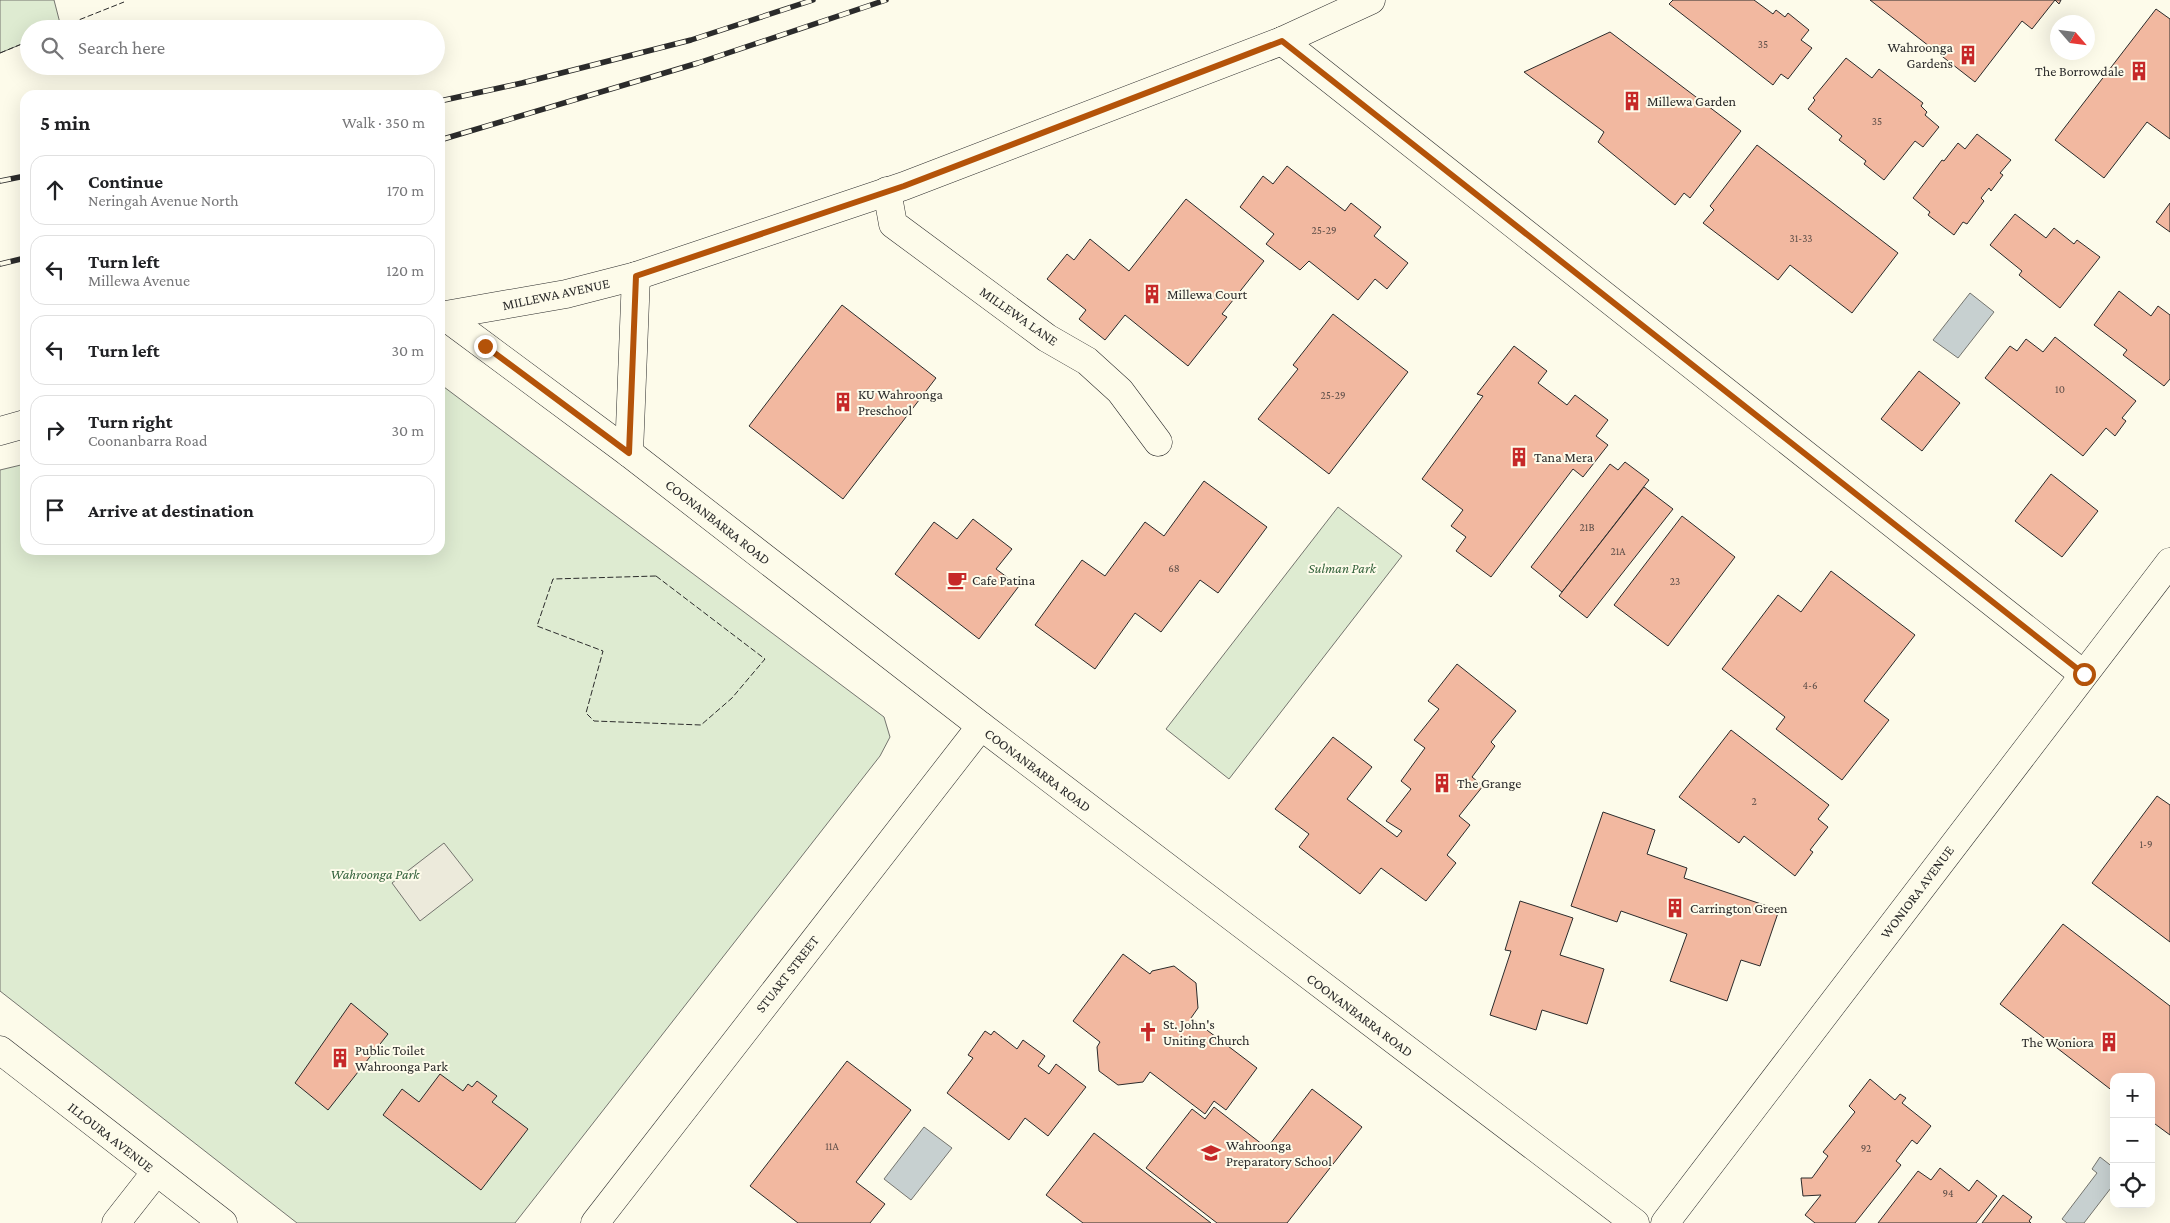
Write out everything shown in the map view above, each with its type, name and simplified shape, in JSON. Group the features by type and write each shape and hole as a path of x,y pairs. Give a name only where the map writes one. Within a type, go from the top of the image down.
{"street":[{"name":"MILLEWA AVENUE","path":"445,315 566,294 636,276 888,191 1282,41 1371,0"},
{"path":"1282,41 2084,674"},
{"name":"MILLEWA LANE","path":"888,191 893,224 1047,338 1087,362 1120,391 1158,442"},
{"path":"629,453 636,276"},
{"name":"COONANBARRA ROAD","path":"445,319 629,453 981,726 1635,1223"},
{"path":"0,431 20,425"},
{"name":"WONIORA AVENUE","path":"1665,1223 2170,562"},
{"name":"STUART STREET","path":"594,1223 981,726"},
{"name":"ILLOURA AVENUE","path":"0,1050 223,1223"},
{"path":"116,1223 156,1172"}],"green space":[{"path":"0,0 54,0 59,20 20,20 20,45 0,53"},
{"name":"Wahroonga Park","path":"445,388 884,717 890,737 880,756 515,1223 297,1223 0,991 0,470 20,465 20,555 445,555"},
{"name":"Sulman Park","path":"1338,507 1402,556 1229,779 1166,729"}],"shaded area":[{"path":"1970,293 1994,312 1958,358 1933,340"},
{"path":"444,843 473,880 420,921 392,883"},
{"path":"924,1127 952,1148 911,1200 884,1179"},
{"path":"2100,1157 2110,1165 2110,1189 2084,1223 2067,1223 2062,1219 2097,1173 2092,1169"}],"building":[{"path":"1673,0 1754,0 1773,14 1776,10 1785,17 1788,13 1809,30 1801,40 1812,48 1788,79 1781,74 1773,85 1669,4"},
{"name":"Wahroonga Gardens","path":"1870,0 2055,0 2032,29 2022,21 1975,82"},
{"name":"The Borrowdale","path":"2156,9 2170,19 2170,139 2147,122 2104,178 2055,140"},
{"name":"Millewa Garden","path":"1610,32 1741,131 1690,198 1684,193 1675,205 1598,142 1604,132 1524,72"},
{"path":"1846,58 1872,78 1879,69 1923,103 1921,106 1927,112 1925,115 1939,127 1923,147 1915,141 1884,180 1864,164 1866,161 1839,140 1842,136 1808,109 1815,100 1813,98"},
{"path":"1977,134 2011,160 2000,173 2003,175 1991,191 1989,188 1981,198 1984,201 1967,224 1963,222 1954,235 1928,215 1930,212 1913,198 1942,160 1944,161 1958,143 1965,149"},
{"name":"Millewa Garden","path":"1757,145 1898,253 1852,313 1790,265 1778,280 1703,223 1714,210 1710,206"},
{"path":"1287,166 1345,211 1351,203 1381,227 1374,236 1408,263 1387,289 1375,279 1358,300 1309,261 1300,270 1266,244 1274,234 1240,207 1263,176 1273,184"},
{"name":"Millewa Court","path":"1186,199 1264,261 1222,314 1227,317 1188,366 1125,315 1105,340 1079,319 1086,310 1047,279 1067,254 1074,260 1090,239 1129,271"},
{"path":"2170,203 2170,232 2156,222"},
{"path":"2015,214 2046,238 2054,228 2074,244 2077,240 2100,257 2060,308 2019,275 2022,271 1990,245"},
{"path":"2119,291 2151,316 2158,306 2170,315 2170,379 2164,386 2123,355 2127,350 2094,325"},
{"name":"KU Wahroonga Preschool","path":"842,305 936,378 843,499 749,426"},
{"path":"1333,314 1408,372 1329,474 1258,419 1298,369 1293,365"},
{"path":"2055,337 2136,401 2122,418 2126,421 2115,436 2106,428 2083,456 1985,378 2010,346 2017,351 2026,339 2043,352"},
{"name":"Tana Mera","path":"1514,346 1547,371 1538,383 1567,405 1575,395 1608,420 1596,436 1608,445 1583,477 1573,469 1491,577 1456,551 1466,537 1451,526 1463,510 1422,479 1483,396 1477,394"},
{"path":"1919,371 1960,403 1922,451 1881,419"},
{"path":"1625,462 1649,480 1562,592 1531,567 1610,464 1618,470"},
{"path":"2051,474 2098,511 2062,557 2015,521"},
{"path":"1204,481 1267,527 1218,593 1200,580 1161,632 1135,613 1095,669 1035,625 1082,560 1105,576 1145,522 1164,536"},
{"path":"1644,487 1673,509 1587,618 1559,596"},
{"path":"1682,516 1735,557 1668,646 1614,605"},
{"name":"Cafe Patina","path":"973,519 1012,549 996,569 1019,586 979,639 895,574 934,522 957,539"},
{"path":"1831,571 1915,635 1864,701 1889,720 1842,780 1776,729 1785,717 1722,669 1778,595 1801,612"},
{"name":"The Grange","path":"1457,664 1516,711 1491,742 1495,746 1472,777 1483,786 1459,816 1470,825 1447,855 1456,863 1426,901 1381,868 1360,894 1299,847 1309,834 1275,809 1333,737 1372,767 1347,799 1397,837 1402,831 1386,821 1411,789 1401,781 1425,748 1414,740 1439,709 1428,701"},
{"path":"1731,730 1829,805 1818,819 1828,827 1810,850 1813,852 1795,876 1744,836 1739,843 1679,797"},
{"path":"2157,796 2170,805 2170,942 2092,883"},
{"name":"Carrington Green","path":"1603,812 1655,830 1647,854 1687,868 1684,878 1779,910 1760,966 1741,960 1727,1001 1670,981 1687,934 1621,911 1617,922 1571,906"},
{"path":"1520,901 1573,918 1560,955 1604,969 1587,1024 1542,1010 1536,1030 1490,1015 1511,951 1505,950"},
{"name":"The Woniora","path":"2063,924 2170,1006 2170,1135 2155,1124 2155,1073 2110,1073 2110,1089 2000,1004"},
{"name":"St. John's Uniting Church","path":"1123,954 1150,974 1152,971 1174,966 1196,983 1198,1008 1191,1018 1257,1068 1226,1110 1214,1101 1205,1114 1150,1072 1143,1082 1118,1085 1099,1071 1097,1047 1100,1042 1073,1021"},
{"name":"Public Toilet Wahroonga Park","path":"351,1003 388,1034 328,1110 295,1083"},
{"path":"985,1031 991,1035 994,1031 1017,1049 1023,1040 1045,1056 1038,1066 1049,1074 1056,1064 1086,1087 1048,1136 1025,1118 1009,1140 947,1093 973,1058 968,1055"},
{"path":"847,1061 911,1110 856,1182 885,1204 870,1223 798,1223 750,1186"},
{"path":"440,1074 463,1091 468,1084 472,1087 477,1081 497,1096 492,1102 528,1129 481,1190 383,1115 402,1089 419,1102"},
{"path":"1870,1079 1895,1100 1900,1094 1906,1098 1902,1103 1931,1126 1917,1144 1912,1140 1896,1161 1901,1165 1855,1223 1815,1223 1805,1215 1821,1195 1803,1196 1801,1178 1812,1178 1828,1156 1823,1152 1855,1112 1849,1106"},
{"path":"1312,1089 1362,1127 1287,1223 1217,1223 1146,1168 1192,1109 1205,1119 1214,1107 1267,1148"},
{"path":"1094,1133 1211,1223 1083,1223 1046,1195"},
{"path":"1940,1168 1969,1191 1977,1180 1997,1196 1976,1223 1878,1223 1918,1171 1931,1180"},
{"path":"2003,1195 2032,1217 2029,1221 2031,1223 1982,1223"}],"railway":[{"path":"445,100 522,83 691,40 813,0"},
{"path":"445,139 698,63 886,0"},
{"path":"0,181 20,177"},
{"path":"0,264 20,259"}],"fence":[{"path":"79,20 124,2"},
{"path":"0,53 20,45"},
{"path":"656,576 765,659 732,698 701,725 594,721 586,713 603,651 537,626 553,579 656,576"}],"place":[{"name":"Wahroonga Gardens","path":"1968,55"},
{"name":"The Borrowdale","path":"2139,71"},
{"name":"Millewa Garden","path":"1632,101"},
{"name":"Millewa Court","path":"1152,294"},
{"name":"KU Wahroonga Preschool","path":"843,402"},
{"name":"Tana Mera","path":"1519,457"},
{"name":"Cafe Patina","path":"957,580"},
{"name":"The Grange","path":"1442,783"},
{"name":"Carrington Green","path":"1675,908"},
{"name":"St. John's Uniting Church","path":"1148,1032"},
{"name":"The Woniora","path":"2109,1042"},
{"name":"Public Toilet Wahroonga Park","path":"340,1058"},
{"name":"Wahroonga Preparatory School","path":"1211,1153"}],"route":[{"path":"485,346 629,453 636,276 904,186 1282,41 2084,674"}]}
